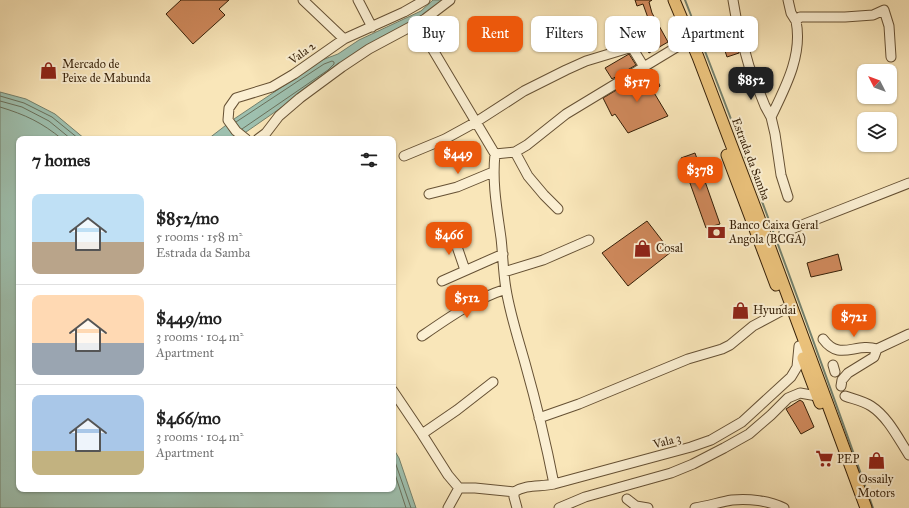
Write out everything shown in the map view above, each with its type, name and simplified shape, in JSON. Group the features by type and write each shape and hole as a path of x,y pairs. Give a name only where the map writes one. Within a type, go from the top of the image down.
{"main road":[{"name":"Estrada da Samba","path":"668,0 674,16"},
{"name":"Estrada da Samba","path":"674,0 698,57 751,195 866,508"},
{"name":"Estrada da Samba","path":"689,52 859,508"}],"street":[{"path":"303,0 344,39"},
{"path":"358,0 372,27"},
{"name":"Vala 2","path":"242,136 236,131 228,120 229,108 236,98 272,87 294,74 344,39 372,27 414,3 425,0"},
{"path":"429,16 450,0"},
{"path":"733,0 737,23 749,66 771,117 781,175 788,198"},
{"path":"771,117 789,79 795,59 798,38 796,21 791,13 788,0"},
{"path":"796,21 802,16 845,17 873,15 884,10 893,24 891,57"},
{"path":"262,136 279,116 295,102 342,67 369,49 408,28"},
{"path":"404,156 445,139 476,122 524,91 566,70 604,55 629,48 633,49 644,67"},
{"path":"434,52 495,154 493,172 506,289 512,317 526,364 554,484"},
{"path":"495,154 515,152 527,145 566,114 669,52"},
{"path":"515,152 528,176 558,209"},
{"path":"429,194 457,187 493,172"},
{"path":"784,232 909,183"},
{"path":"452,235 465,270"},
{"path":"504,272 543,260 589,240"},
{"path":"442,281 503,254"},
{"path":"422,336 463,309 506,289"},
{"path":"538,418 579,404 688,359 722,349 730,345 753,326 785,310"},
{"path":"841,386 842,380 848,373 874,357 877,349 909,334"},
{"path":"823,339 828,346 836,350 847,351 869,346 877,349"},
{"name":"Vala 3","path":"514,495 525,487 554,484 691,447 725,433 742,422 791,377 797,367 799,346"},
{"path":"422,434 457,410 493,382"},
{"path":"559,508 570,506 585,497 671,473 693,464 749,434 788,398 800,393 817,396"},
{"path":"396,395 448,475 459,488 514,495 516,508"},
{"path":"845,396 870,406 879,413 895,431 909,455"},
{"path":"448,508 459,488"},
{"path":"627,499 636,506 648,508"},
{"path":"695,508 730,500 744,499 774,503 784,508"}],"water":[{"path":"433,0 448,0 427,16 410,16 421,11"},
{"path":"408,17 408,27 343,61 331,73 240,136 212,136 234,119 322,60 338,54 359,40"},
{"path":"0,92 26,99 55,114 81,136 16,136 16,492 396,492 396,453 416,508 0,508"}],"building":[{"path":"181,0 229,0 219,9 225,15 193,44 166,14"},
{"path":"635,0 652,0 649,2 654,16 647,16 643,4 637,6"},
{"path":"660,28 668,42 660,47"},
{"path":"725,52 739,52 739,53 727,57"},
{"path":"629,54 636,65 612,79 605,68"},
{"path":"652,69 660,86 653,91 668,116 628,133 615,114 612,116 603,98"},
{"path":"695,153 720,224 706,228 681,158"},
{"path":"647,221 671,252 628,286 602,253"},
{"path":"838,254 842,270 811,277 807,263"},
{"path":"800,400 803,402 814,427 801,434 786,409"}],"waterway":[{"path":"685,0 734,126 873,508"}],"place":[{"name":"Mercado de Peixe de Mabunda","path":"49,71"},
{"name":"Banco Caixa Geral Angola (BCGA)","path":"716,232"},
{"name":"Cosal","path":"643,248"},
{"name":"Hyundai","path":"740,310"},
{"name":"PEP","path":"824,459"},
{"name":"Ossaily Motors","path":"876,460"}]}
